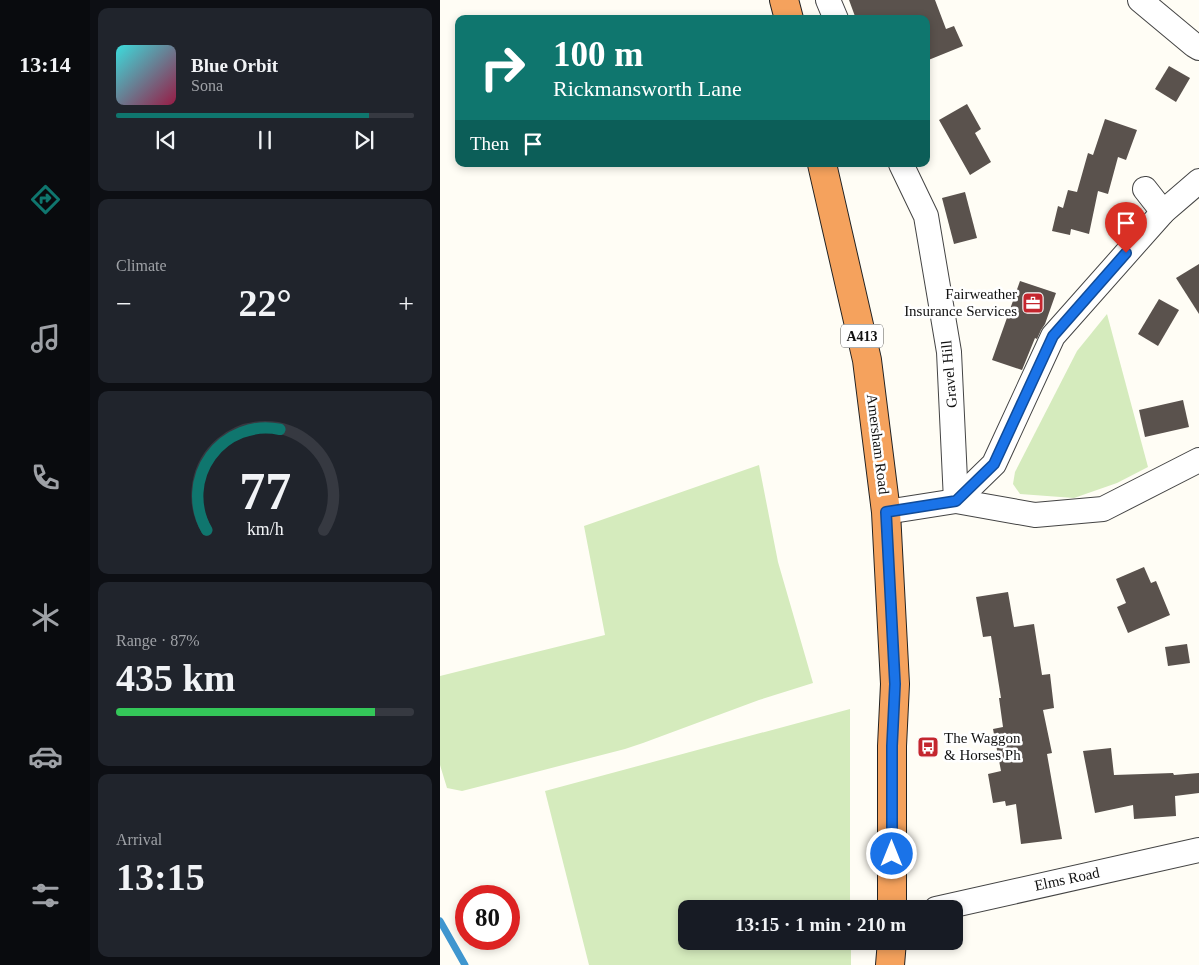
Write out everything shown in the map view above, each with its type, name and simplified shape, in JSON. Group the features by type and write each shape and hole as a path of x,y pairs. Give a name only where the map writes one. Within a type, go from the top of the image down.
{"highway":[{"path":"784,0 788,15"},
{"name":"Amersham Road","path":"823,167 867,360 886,512 895,684 892,746 892,900"},
{"path":"890,965 891,950"}],"street":[{"path":"828,0 834,15"},
{"path":"1140,0 1199,48"},
{"name":"Gravel Hill","path":"902,167 926,216 942,313 948,352 956,501"},
{"path":"956,501 994,464 1053,336 1163,212 1199,181"},
{"path":"1145,189 1163,212"},
{"path":"886,512 956,501 1035,514 1103,508 1199,460"},
{"name":"Elms Road","path":"963,903 1199,850"}],"green space":[{"path":"1107,314 1148,467 1117,483 1074,498 1020,494 1013,484 1015,472 1077,351"},
{"path":"759,465 778,562 813,683 759,700 625,749 462,791 447,788 440,765 440,676 605,635 584,526"},
{"path":"850,709 850,900 678,900 678,950 851,950 851,965 589,965 545,791"}],"building":[{"path":"849,0 935,0 946,29 954,26 963,46 930,59 930,15 855,15"},
{"path":"1169,66 1190,78 1176,102 1155,89"},
{"path":"967,104 981,129 975,133 991,162 970,175 939,120"},
{"path":"1105,119 1137,130 1126,160 1118,157 1108,194 1098,191 1089,234 1071,229 1070,235 1052,231 1058,206 1063,208 1068,190 1077,192 1088,153 1093,155"},
{"path":"965,192 977,238 954,244 942,198"},
{"path":"1199,264 1199,314 1176,278"},
{"path":"1020,281 1056,293 1045,324 1037,339 1035,338 1022,370 992,360"},
{"path":"1159,299 1179,310 1158,346 1138,334"},
{"path":"1183,400 1189,427 1145,437 1139,410"},
{"path":"1144,567 1151,583 1156,581 1170,615 1128,633 1117,607 1126,603 1116,579"},
{"path":"1008,592 1014,627 1034,624 1042,675 1050,674 1054,708 1043,710 1052,753 1047,754 1062,839 1021,844 1016,804 1006,806 1005,801 993,803 988,774 1001,771 993,729 1003,727 999,698 1001,698 991,636 983,637 976,597"},
{"path":"1187,644 1190,663 1168,666 1165,647"},
{"path":"1111,748 1114,775 1199,773 1199,793 1175,796 1176,816 1134,819 1133,805 1095,813 1083,751"}],"waterway":[{"path":"440,921 465,965"}],"place":[{"name":"Fairweather Insurance Services","path":"1033,303"},
{"name":"The Waggon & Horses Ph","path":"928,747"}],"route":[{"path":"892,854 892,746 895,684 886,512 956,501 994,464 1053,336 1126,253"}]}
